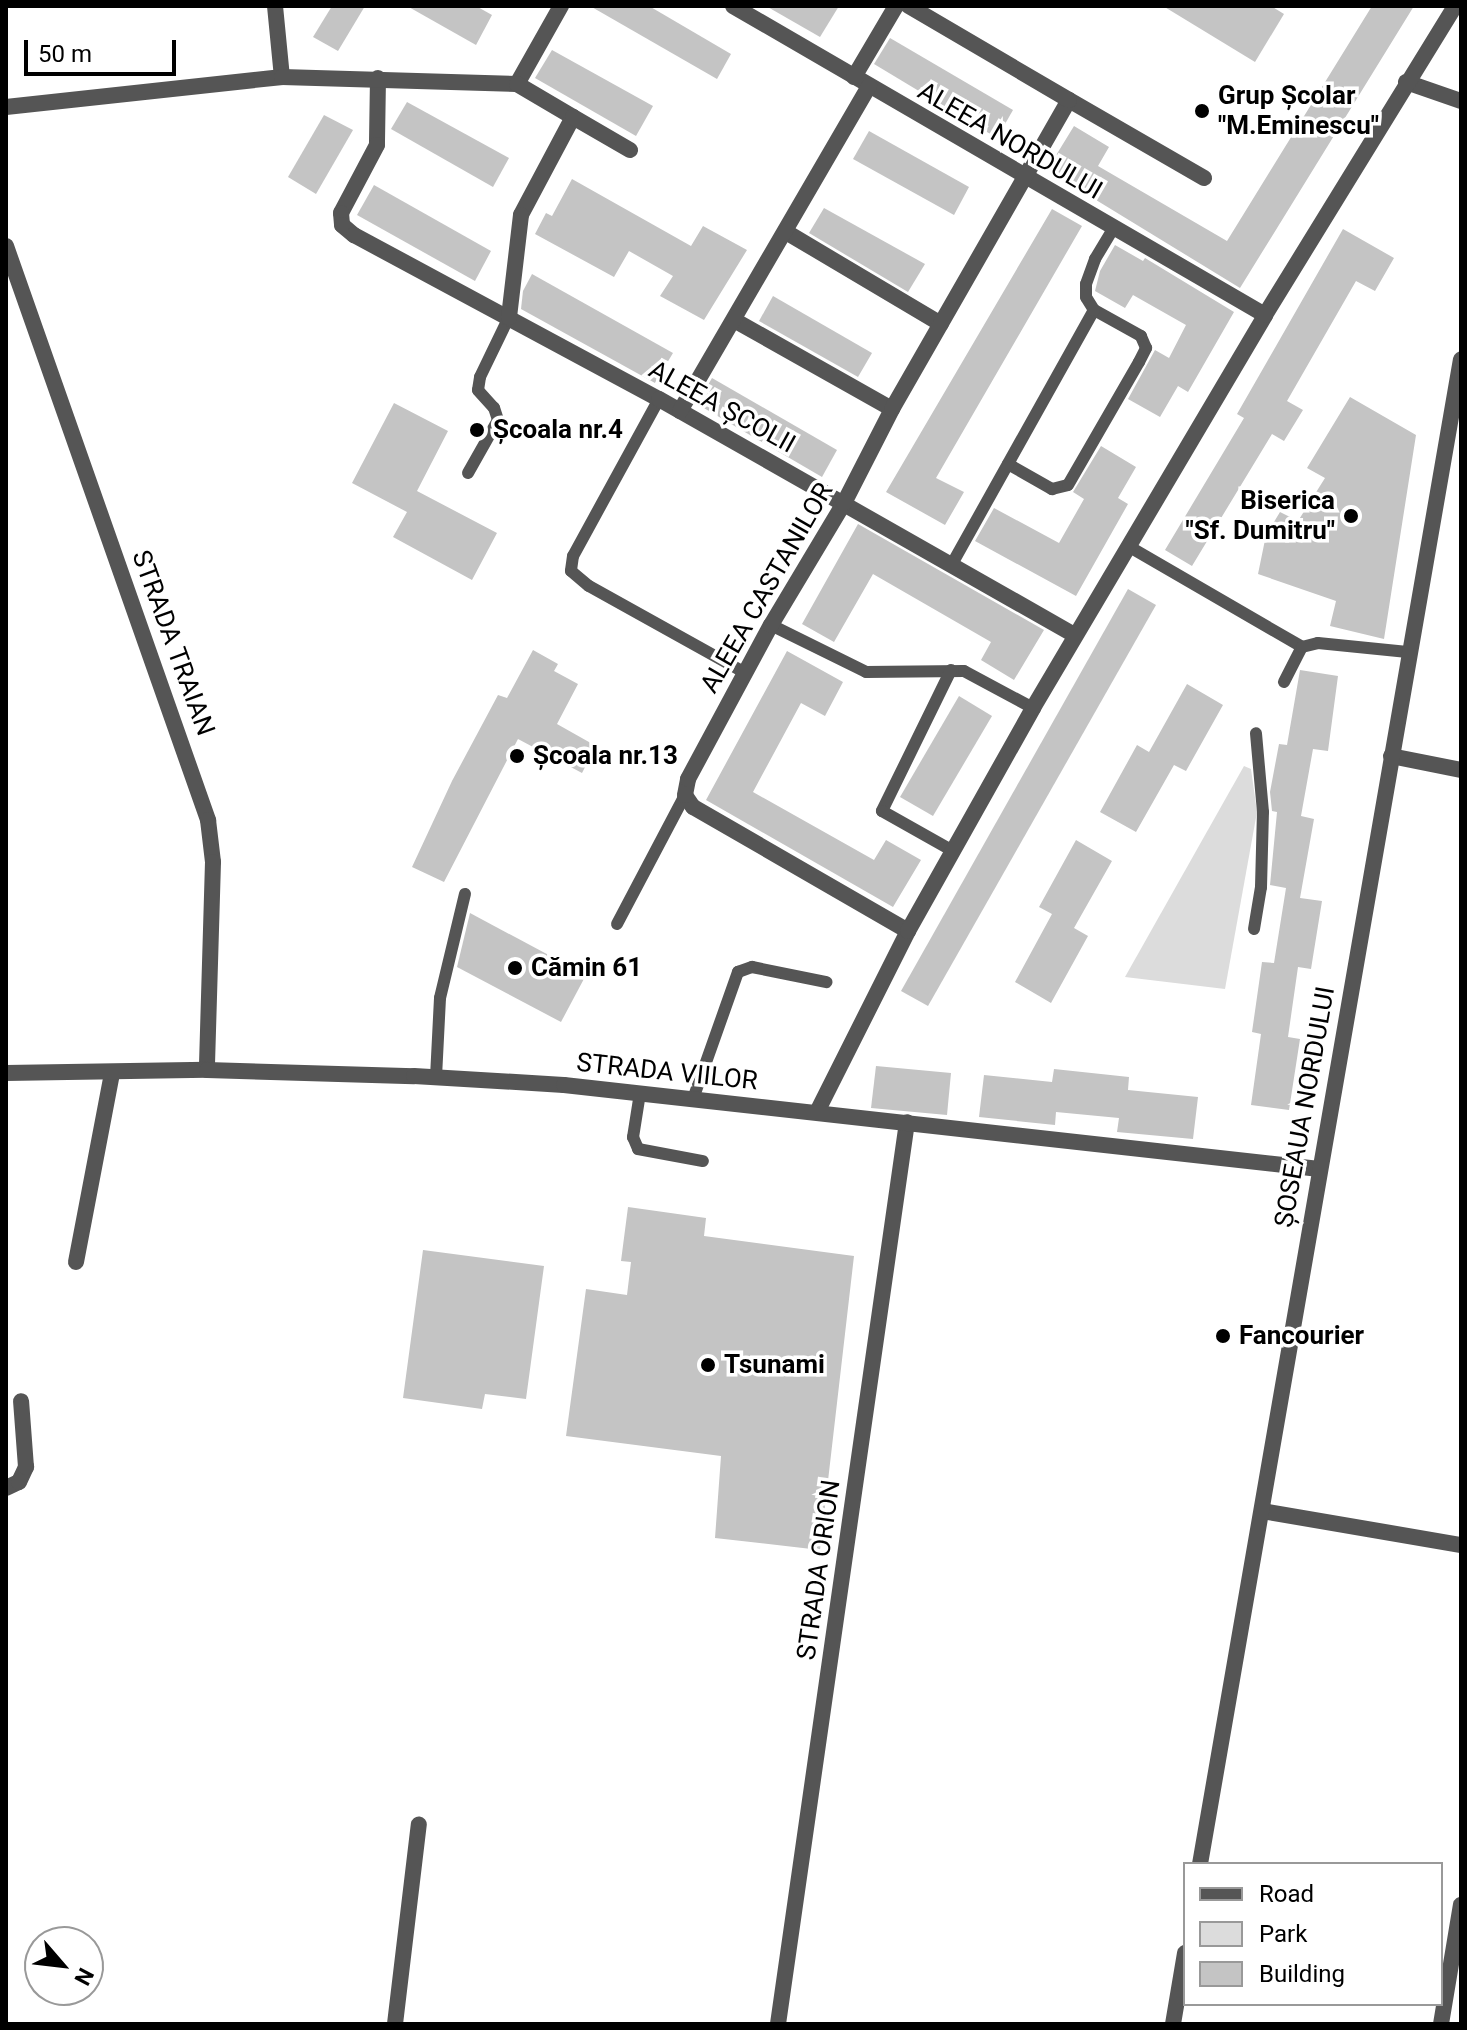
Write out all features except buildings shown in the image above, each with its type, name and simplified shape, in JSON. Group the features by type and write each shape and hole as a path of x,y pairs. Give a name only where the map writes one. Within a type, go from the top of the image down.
{"street":[{"path":"275,6 282,77"},
{"path":"517,84 561,6"},
{"name":"ALEEA NORDULUI","path":"733,6 1265,315"},
{"path":"680,411 786,232 862,82 896,6"},
{"path":"909,6 1204,178"},
{"path":"817,1112 908,931 1075,635 1265,315 1455,6"},
{"path":"6,107 282,77 517,84 630,150"},
{"name":"ALEEA ȘCOLII","path":"378,78 377,145 341,213 342,225 659,399 1075,635"},
{"path":"1406,82 1461,101"},
{"name":"ALEEA CASTANILOR","path":"685,795 688,779 771,625 844,503 892,409 1069,100"},
{"path":"509,317 521,215 573,117"},
{"path":"786,232 941,324"},
{"name":"STRADA TRAIAN","path":"6,246 208,820 213,862 207,1070"},
{"path":"734,320 892,409"},
{"name":"ȘOSEAUA NORDULUI","path":"1200,1862 1461,359"},
{"path":"1391,756 1461,770"},
{"path":"685,795 693,807 908,931"},
{"name":"STRADA VIILOR","path":"6,1073 207,1070 436,1077 640,1093 1319,1169"},
{"path":"76,1262 112,1073"},
{"name":"STRADA ORION","path":"778,2024 907,1122"},
{"path":"6,1488 19,1482 26,1467 21,1401"},
{"path":"1262,1511 1461,1545"},
{"path":"395,2024 419,1824"},
{"path":"1441,2024 1461,1905"},
{"path":"1173,2024 1183,1965"}],"lane":[{"path":"1008,464 1052,489 1068,485 1146,348 1141,336 1094,310 1086,297 1086,284 1095,259 1113,229"},
{"path":"952,564 1094,310"},
{"path":"468,473 498,420 494,408 478,390 480,377 509,317"},
{"path":"659,399 573,556 571,571 589,586 745,673"},
{"path":"1128,546 1302,647 1345,644 1408,652"},
{"path":"771,625 866,672 964,671 1033,708"},
{"path":"1284,682 1302,647"},
{"path":"951,670 882,811 953,851"},
{"path":"1254,929 1261,887 1263,812 1256,733"},
{"path":"617,924 685,795"},
{"path":"436,1077 440,998 465,894"},
{"path":"693,1099 738,972 752,967 826,982"},
{"path":"640,1093 633,1137 638,1149 659,1156 703,1161"}],"green space":[{"path":"1244,766 1251,769 1257,812 1225,989 1125,977"}],"place":[{"name":"Grup Școlar \"M.Eminescu\"","path":"1202,111"},
{"name":"Școala nr.4","path":"477,430"},
{"name":"Biserica \"Sf. Dumitru\"","path":"1351,516"},
{"name":"Școala nr.13","path":"517,756"},
{"name":"Cămin 61","path":"515,968"},
{"name":"Fancourier","path":"1223,1336"},
{"name":"Tsunami","path":"708,1365"}]}
